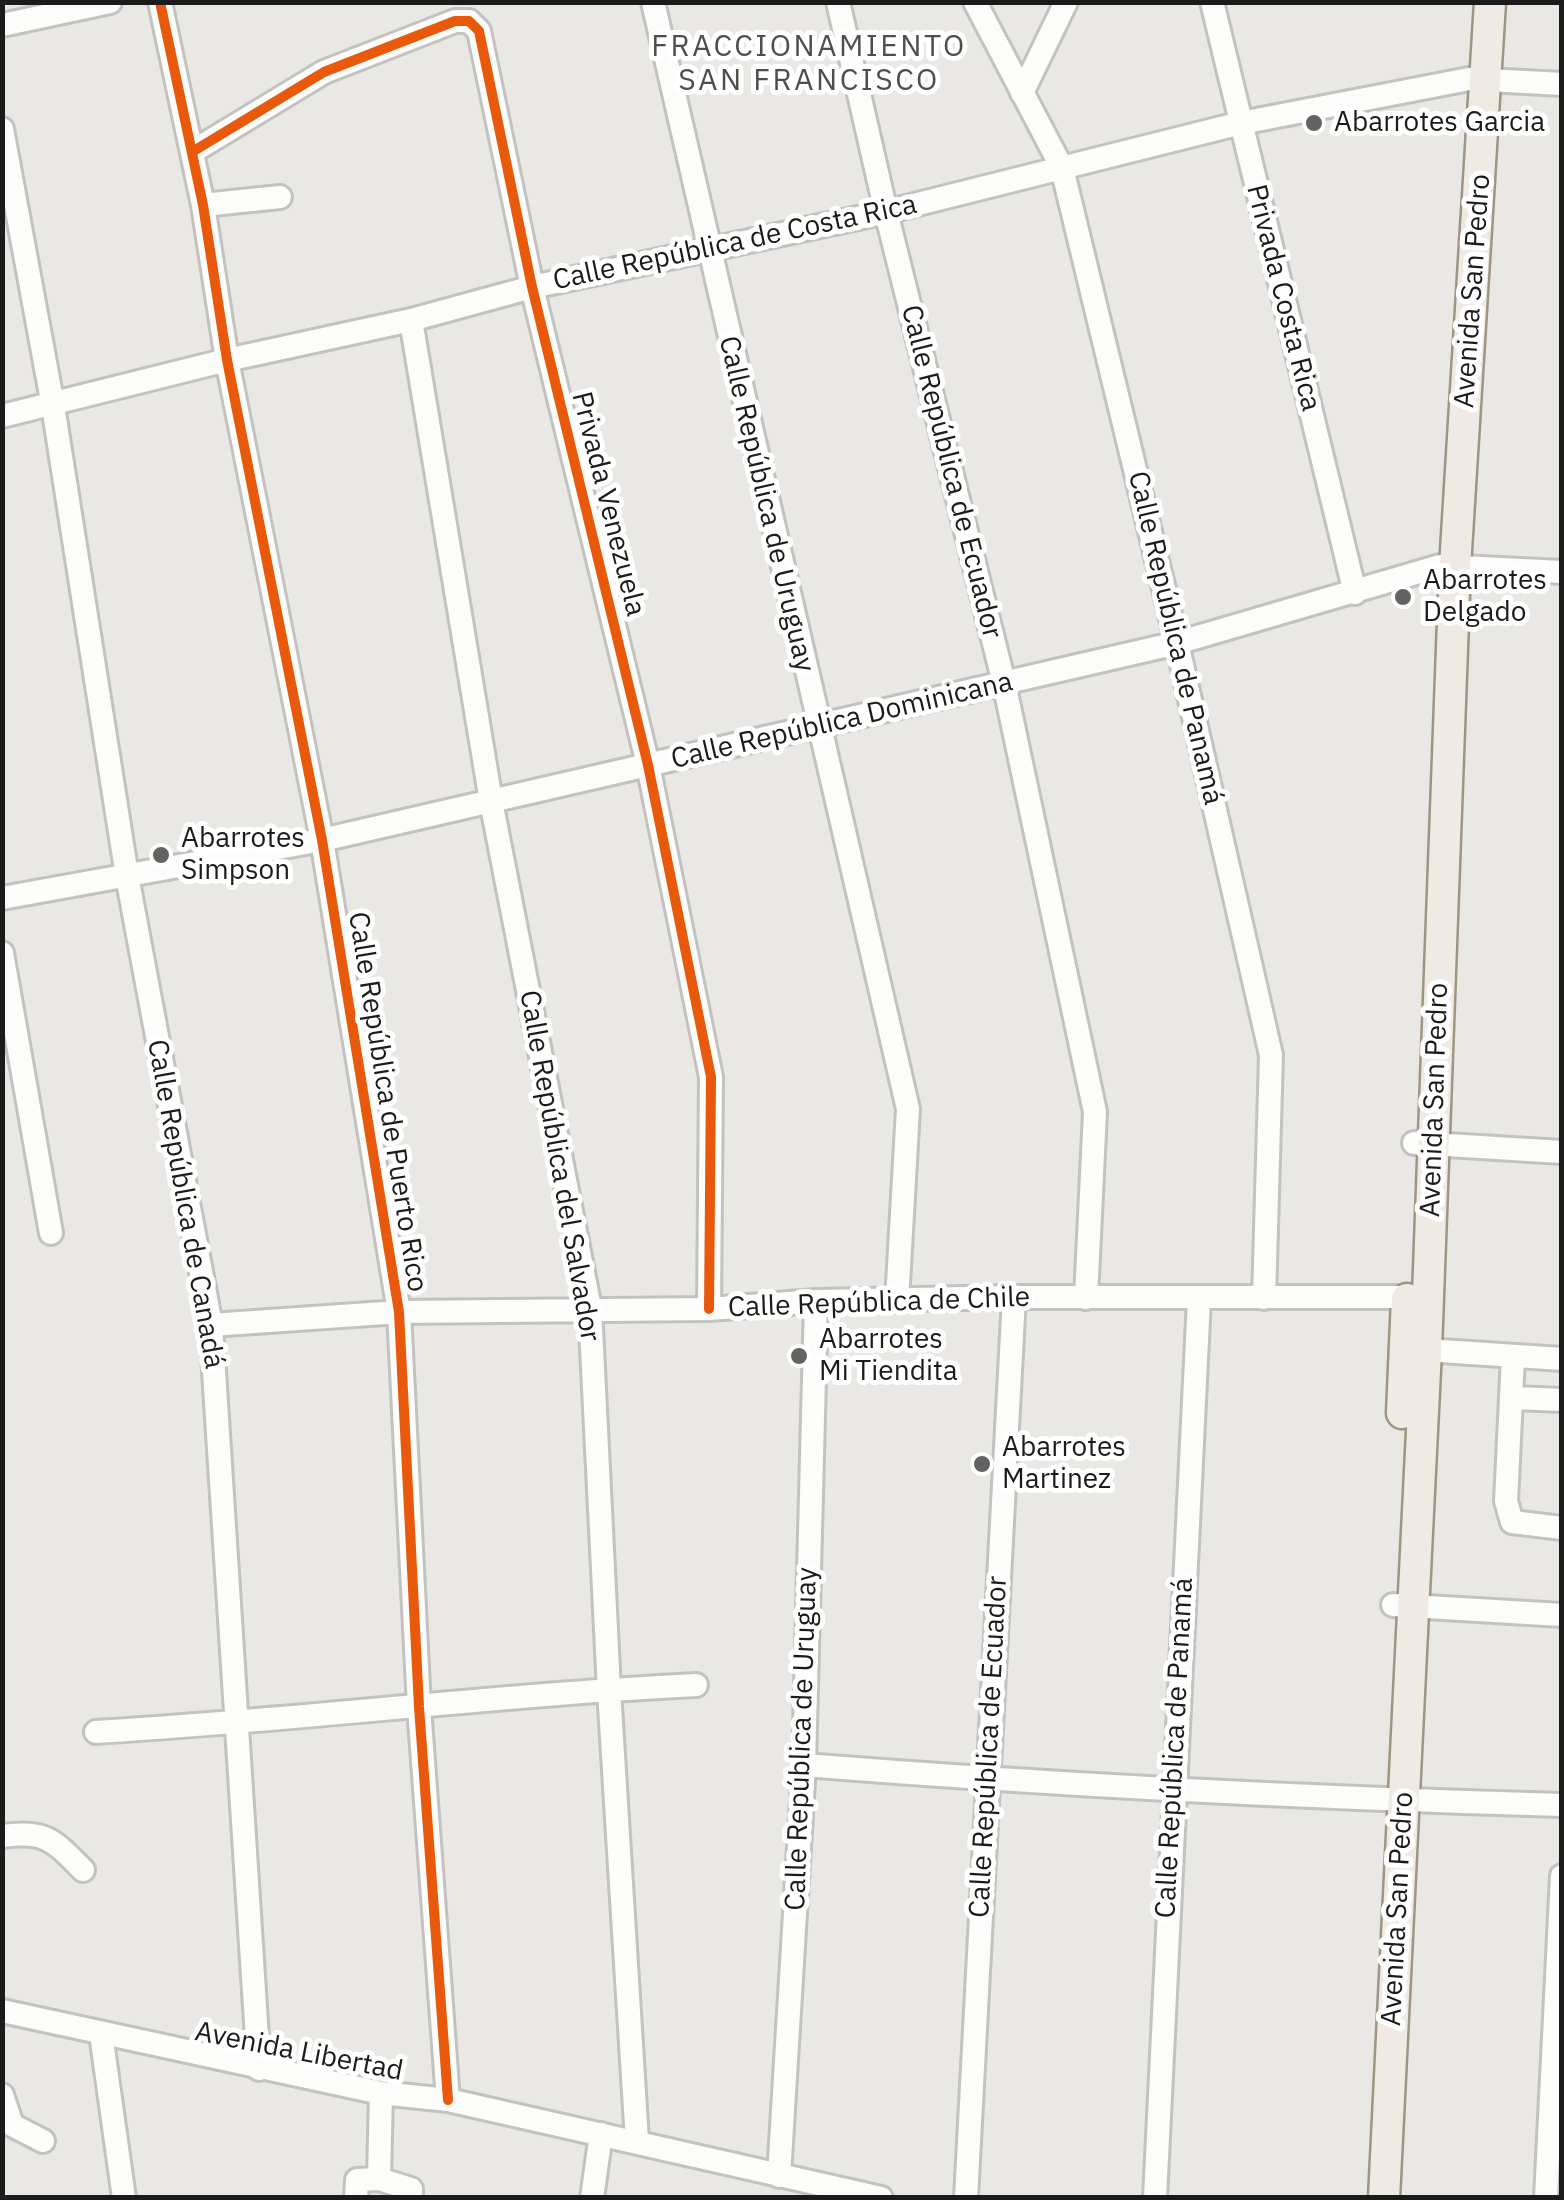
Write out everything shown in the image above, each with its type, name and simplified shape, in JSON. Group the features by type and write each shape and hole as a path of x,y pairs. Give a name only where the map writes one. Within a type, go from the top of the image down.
{"main road":[{"name":"Avenida San Pedro","path":"1473,2 1478,78"},
{"name":"Avenida San Pedro","path":"1384,2198 1402,1605 1448,567 1478,78 1490,2"},
{"name":"Avenida San Pedro","path":"1369,2198 1395,1800"}],"street":[{"path":"2,25 110,2"},
{"name":"Calle República de Puerto Rico","path":"160,2 203,206 227,360 322,840 399,1312 419,1707 448,2100"},
{"name":"Calle República de Uruguay","path":"653,2 908,1109 897,1301"},
{"name":"Calle República de Ecuador","path":"838,2 886,212 1004,684 1096,1112 1086,1298"},
{"name":"Calle República de Panamá","path":"975,2 1062,168 1178,644 1270,1055 1264,1298"},
{"path":"1022,93 1066,2"},
{"name":"Privada Costa Rica","path":"1212,2 1355,594"},
{"name":"Privada Venezuela","path":"192,152 324,72 455,22 469,22 479,30 532,286 648,765 711,1077 708,1309"},
{"name":"Calle República de Costa Rica","path":"2,416 227,360 411,320 532,286 886,212 1241,124 1478,78 1562,84"},
{"name":"Calle República de Canadá","path":"2,129 53,406 127,876 211,1325 259,2069"},
{"path":"203,206 280,197"},
{"name":"Calle República del Salvador","path":"411,320 491,801 590,1308 637,2141"},
{"path":"1448,567 1562,572"},
{"name":"Calle República Dominicana","path":"2,898 322,840 1004,684 1178,644 1448,567"},
{"path":"2,953 52,1232"},
{"path":"1423,1143 1562,1152"},
{"name":"Calle República de Ecuador","path":"966,2198 1014,1297"},
{"name":"Calle República de Chile","path":"211,1325 399,1312 708,1309 1014,1297 1418,1297"},
{"name":"Calle República de Panamá","path":"1154,2198 1199,1299"},
{"name":"Calle República de Uruguay","path":"779,2176 804,1764 816,1302"},
{"path":"1416,1350 1562,1359"},
{"path":"1513,1357 1506,1501 1512,1522 1562,1528"},
{"path":"1514,1398 1562,1400"},
{"path":"1402,1605 1562,1614"},
{"path":"96,1732 696,1686"},
{"path":"804,1764 986,1780 1562,1805"},
{"path":"2,1836 33,1832 43,1836 83,1870"},
{"path":"1546,2198 1562,1876"},
{"name":"Avenida Libertad","path":"2,2011 259,2069 381,2093 448,2100 637,2141 843,2194 881,2198"},
{"path":"101,2034 124,2198"},
{"path":"379,2179 381,2093"},
{"path":"2,2095 12,2125 43,2141"},
{"path":"592,2198 601,2134"},
{"path":"356,2198 357,2180 379,2179 411,2189 411,2198"}],"cycle path":[{"path":"160,2 203,205 227,360 322,840 399,1312 419,1707 448,2100"},
{"path":"192,152 324,72 455,21 469,21 479,31 532,287 648,765 711,1077 709,1309"}],"place":[{"name":"Abarrotes Garcia","path":"1314,123"},
{"name":"Abarrotes Delgado","path":"1403,597"},
{"name":"Abarrotes Simpson","path":"161,855"},
{"name":"Abarrotes Mi Tiendita","path":"799,1356"},
{"name":"Abarrotes Martinez","path":"982,1464"}],"district":[{"name":"FRACCIONAMIENTO SAN FRANCISCO","path":"809,64"}]}
